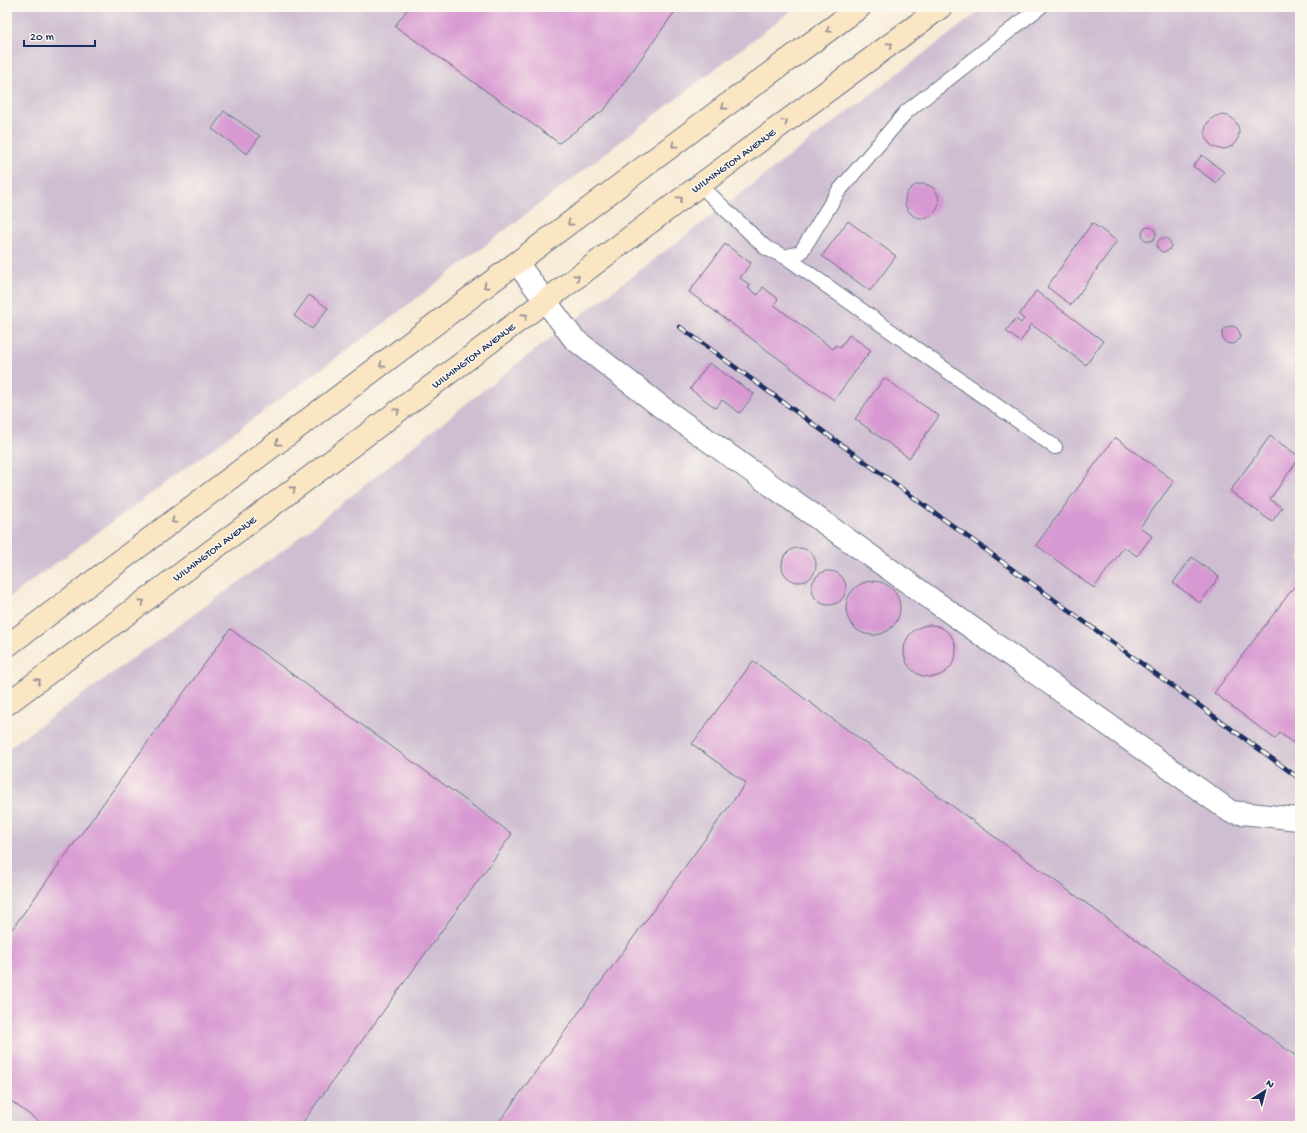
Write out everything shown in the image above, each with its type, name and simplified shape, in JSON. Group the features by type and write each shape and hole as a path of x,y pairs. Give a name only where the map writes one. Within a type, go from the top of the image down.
{"main road":[{"path":"7,646 705,121 860,7"},
{"name":"WILMINGTON AVENUE","path":"7,704 268,507 700,185 942,7"}],"street":[{"path":"517,263 574,339 664,409 1231,812 1298,819 1300,817"}],"lane":[{"path":"786,257 801,252 838,192 906,112 1040,7"},
{"path":"700,185 766,248 786,257 1055,447"}],"shaded area":[{"path":"7,7 796,7 383,324 7,599"},
{"path":"985,7 1300,7 1300,942 1291,954 1300,961 1300,1126 7,1126 7,749 286,548 496,380"}],"building":[{"path":"409,7 678,7 605,109 559,143 395,26"},
{"path":"224,111 260,136 247,154 212,129"},
{"path":"1222,115 1234,120 1239,132 1234,144 1222,149 1210,144 1205,132 1210,120"},
{"path":"1202,155 1224,172 1216,183 1193,166"},
{"path":"919,184 925,184 929,185 936,191 939,201 938,208 932,215 925,218 919,218 915,217 908,211 905,204 905,198 906,194 912,187"},
{"path":"848,221 896,256 870,291 822,256"},
{"path":"1092,223 1117,241 1071,305 1047,287"},
{"path":"1146,227 1152,227 1156,231 1156,237 1152,241 1146,241 1142,237 1142,231"},
{"path":"1161,238 1167,238 1171,242 1171,248 1167,252 1161,252 1157,248 1157,242"},
{"path":"725,244 751,263 740,278 750,285 748,288 758,295 763,287 778,299 774,305 833,349 836,345 840,348 849,335 871,350 834,400 689,292"},
{"path":"1036,291 1103,341 1086,365 1031,324 1020,342 1006,331 1015,319 1021,323 1024,319 1019,315"},
{"path":"309,295 328,308 312,329 294,316"},
{"path":"1231,326 1237,329 1240,335 1237,341 1231,344 1225,341 1222,335 1225,329"},
{"path":"709,363 754,394 740,413 722,400 716,408 690,389"},
{"path":"884,378 939,416 909,458 855,419"},
{"path":"1270,436 1300,457 1270,499 1282,508 1272,522 1230,491"},
{"path":"1115,437 1174,481 1140,527 1152,536 1137,556 1124,547 1094,588 1036,545"},
{"path":"796,548 802,548 806,549 813,555 816,565 815,572 809,579 802,582 796,582 792,581 785,575 782,568 782,562 783,558 789,551"},
{"path":"1192,557 1219,577 1200,603 1173,583"},
{"path":"826,571 832,571 836,572 843,578 846,588 845,595 839,602 832,605 826,605 822,604 815,598 812,591 812,585 813,581 819,574"},
{"path":"1300,579 1300,748 1280,733 1275,739 1214,693"},
{"path":"873,581 883,583 892,589 898,598 900,608 898,618 892,627 883,633 873,635 863,633 854,627 848,618 846,608 848,598 854,589 863,583"},
{"path":"930,625 940,627 948,633 954,641 956,651 954,661 948,669 940,675 930,677 920,675 912,669 906,661 904,651 906,641 912,633 920,627"},
{"path":"230,629 512,834 300,1126 45,1126 7,1098 7,936"},
{"path":"753,661 1300,1059 1300,1126 496,1126 746,783 692,744"}],"railway":[{"path":"680,327 1300,779"}]}
